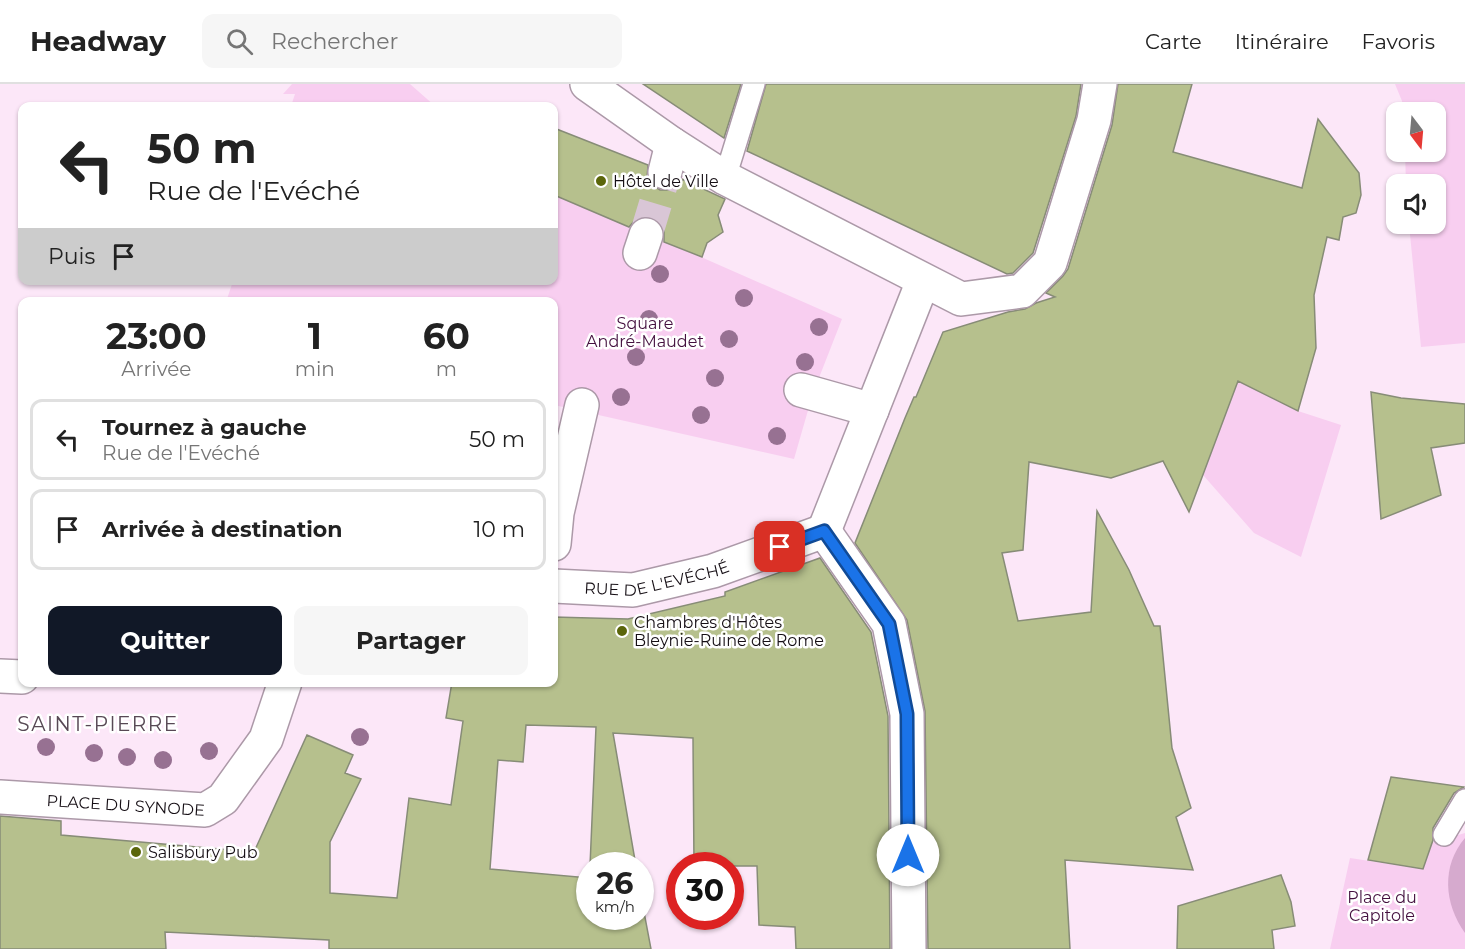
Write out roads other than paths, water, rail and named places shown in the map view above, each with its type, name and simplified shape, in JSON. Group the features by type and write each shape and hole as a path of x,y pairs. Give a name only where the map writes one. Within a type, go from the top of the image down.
{"street":[{"path":"587,84 668,158 725,178 961,299 1022,291 1050,263 1094,120 1100,84"},
{"path":"909,949 907,714 889,624 824,531 924,280"},
{"path":"801,390 872,410"},
{"path":"558,509 582,405"},
{"name":"RUE DE L'EVÉCHÉ","path":"558,586 633,590 714,571 824,531"},
{"path":"0,676 18,677"},
{"name":"PLACE DU SYNODE","path":"0,797 205,810 223,799 266,739 283,687"}],"lane":[{"path":"725,178 754,84"},
{"path":"1444,835 1465,800"}],"tunnel":[{"path":"646,235 665,172"}],"place":[{"name":"Hôtel de Ville","path":"601,181"},
{"name":"Chambres d'Hôtes Bleynie-Ruine de Rome","path":"622,631"},
{"name":"Salisbury Pub","path":"136,852"}],"district":[{"name":"SAINT-PIERRE","path":"98,724"}],"park label":[{"name":"Square André-Maudet","path":"645,332"},
{"name":"Place du Capitole","path":"1382,906"}]}
